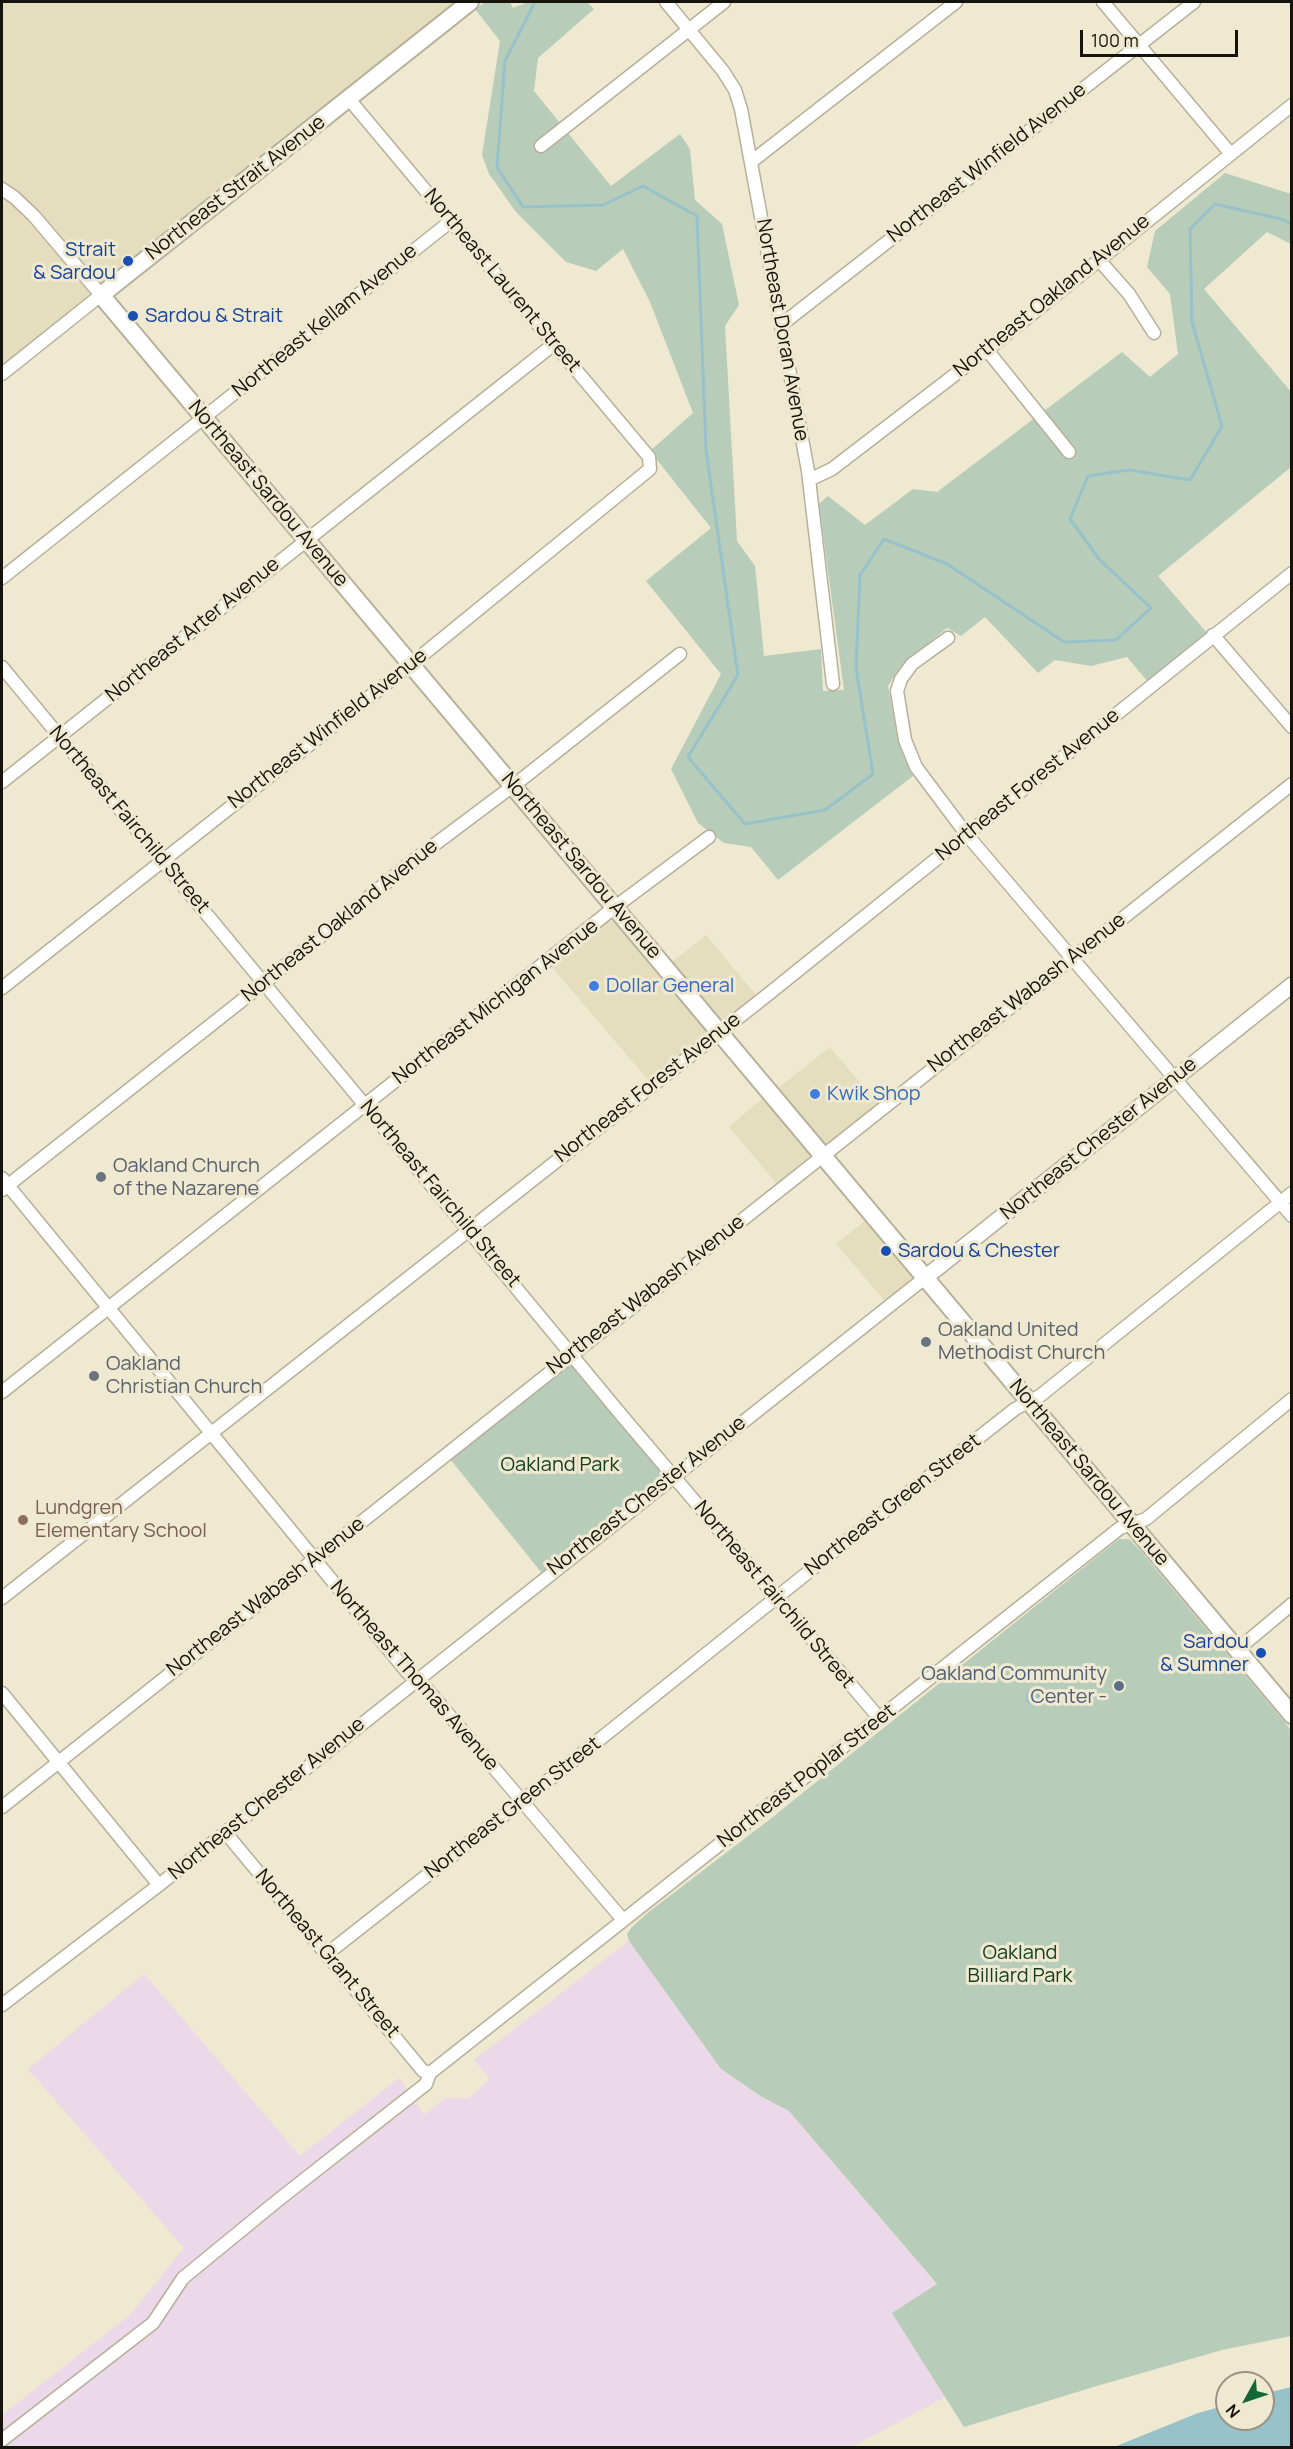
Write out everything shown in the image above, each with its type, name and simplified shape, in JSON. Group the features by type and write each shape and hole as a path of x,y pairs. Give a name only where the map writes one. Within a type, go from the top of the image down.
{"main road":[{"name":"Northeast Strait Avenue","path":"101,295 470,2"},
{"name":"Northeast Sardou Avenue","path":"101,295 1292,1715"}],"street":[{"name":"Northeast Doran Avenue","path":"666,2 723,71 735,90 741,109 809,480 834,684"},
{"path":"541,147 724,2"},
{"path":"751,162 956,2"},
{"path":"1103,2 1230,153"},
{"name":"Northeast Winfield Avenue","path":"781,325 1194,2"},
{"name":"Northeast Laurent Street","path":"348,98 649,458 651,466"},
{"name":"Northeast Oakland Avenue","path":"809,480 832,469 987,350 1292,105"},
{"name":"Northeast Sardou Avenue","path":"2,189 34,216 101,295"},
{"name":"Northeast Kellam Avenue","path":"2,578 451,221"},
{"path":"1099,261 1129,294 1154,333"},
{"name":"Northeast Strait Avenue","path":"2,374 101,295"},
{"name":"Northeast Arter Avenue","path":"2,782 554,344"},
{"path":"987,350 1069,452"},
{"name":"Northeast Winfield Avenue","path":"2,988 411,664 650,470 651,466"},
{"name":"Northeast Forest Avenue","path":"2,1598 720,1032 967,835 1213,634 1292,573"},
{"path":"1213,634 1292,727"},
{"path":"948,638 912,664 901,679 897,699 905,740 911,757 928,785 967,835 1292,1216"},
{"name":"Northeast Oakland Avenue","path":"4,1185 264,983 414,860 513,786 680,654"},
{"name":"Northeast Fairchild Street","path":"2,667 673,1476 880,1719"},
{"name":"Northeast Wabash Avenue","path":"2,1807 1072,956 1292,784"},
{"name":"Northeast Michigan Avenue","path":"2,1392 615,907 709,837"},
{"name":"Northeast Chester Avenue","path":"2,2005 159,1885 1292,986"},
{"name":"Northeast Thomas Avenue","path":"4,1185 407,1672 427,1689 623,1920"},
{"name":"Northeast Green Street","path":"328,1953 1016,1409 1041,1395 1292,1193"},
{"name":"Northeast Poplar Street","path":"2,2439 153,2323 183,2278 426,2084 430,2073 1120,1528 1146,1520 1292,1399"},
{"path":"1237,1650 1292,1604"},
{"path":"2,1693 159,1885"},
{"name":"Northeast Grant Street","path":"225,1832 328,1953 423,2071 430,2073"}],"shaded area":[{"path":"2,2 455,2 2,365"},
{"path":"611,920 618,923 708,1032 648,1080 550,965"},
{"path":"706,935 757,996 728,1020 722,1021 716,1017 671,963"},
{"path":"830,1047 880,1106 831,1144 826,1144 821,1142 777,1089"},
{"path":"764,1097 810,1151 810,1156 777,1184 729,1127"},
{"path":"866,1220 913,1276 911,1282 885,1301 836,1244"},
{"path":"629,1941 721,2069 762,2097 789,2111 937,2285 892,2313 947,2396 852,2447 2,2448 2,2415 130,2315 184,2248 28,2069 144,1974 300,2156 399,2078 424,2115 445,2098 469,2098 490,2079 474,2060"}],"green space":[{"path":"485,2 510,2 513,8 528,2 587,2 594,9 538,58 534,91 611,186 680,134 690,149 695,200 722,224 739,305 725,326 737,541 755,566 764,656 821,649 823,691 844,690 819,504 828,496 865,525 913,489 937,492 1122,352 1150,377 1178,354 1170,294 1147,267 1155,231 1225,173 1291,194 1291,244 1267,232 1204,289 1292,393 1291,467 1158,576 1207,633 1148,682 1127,657 1091,666 1055,660 1038,673 985,617 961,636 947,628 901,666 888,686 898,740 913,776 778,880 751,847 724,843 698,823 671,769 721,674 646,581 711,528 650,451 693,413 650,302 623,249 596,271 566,262 516,212 489,174 482,155 500,41 475,9"},
{"name":"Oakland Park","path":"572,1354 673,1476 545,1577 446,1454"},
{"name":"Oakland Billiard Park","path":"1119,1539 1129,1539 1138,1548 1291,1730 1291,2336 1222,2350 964,2427 892,2313 937,2284 789,2111 762,2097 721,2069 629,1941 627,1934 650,1911 769,1820"}],"water":[{"path":"1035,1688 1041,1691 1044,1697 1041,1703 1035,1706 1029,1703 1026,1697 1029,1691"},
{"path":"1291,2387 1291,2447 1114,2447 1215,2408 1215,2431 1275,2431 1275,2391"}],"waterway":[{"path":"535,2 505,61 497,167 523,207 603,205 643,186 697,216 706,450 738,675 688,757 745,824 825,810 873,774 856,668 860,575 884,539 947,564 1064,642 1116,640 1151,608 1099,559 1070,519 1088,476 1129,470 1190,480 1222,426 1192,322 1190,229 1215,204 1281,219 1292,224"}],"place":[{"name":"Strait & Sardou","path":"128,261"},
{"name":"Sardou & Strait","path":"133,316"},
{"name":"Dollar General","path":"594,986"},
{"name":"Kwik Shop","path":"815,1094"},
{"name":"Oakland Church of the Nazarene","path":"101,1177"},
{"name":"Sardou & Chester","path":"886,1251"},
{"name":"Oakland United Methodist Church","path":"926,1342"},
{"name":"Oakland Christian Church","path":"94,1376"},
{"name":"Lundgren Elementary School","path":"23,1520"},
{"name":"Sardou & Sumner","path":"1261,1653"},
{"name":"Oakland Community Center -","path":"1119,1686"}]}
